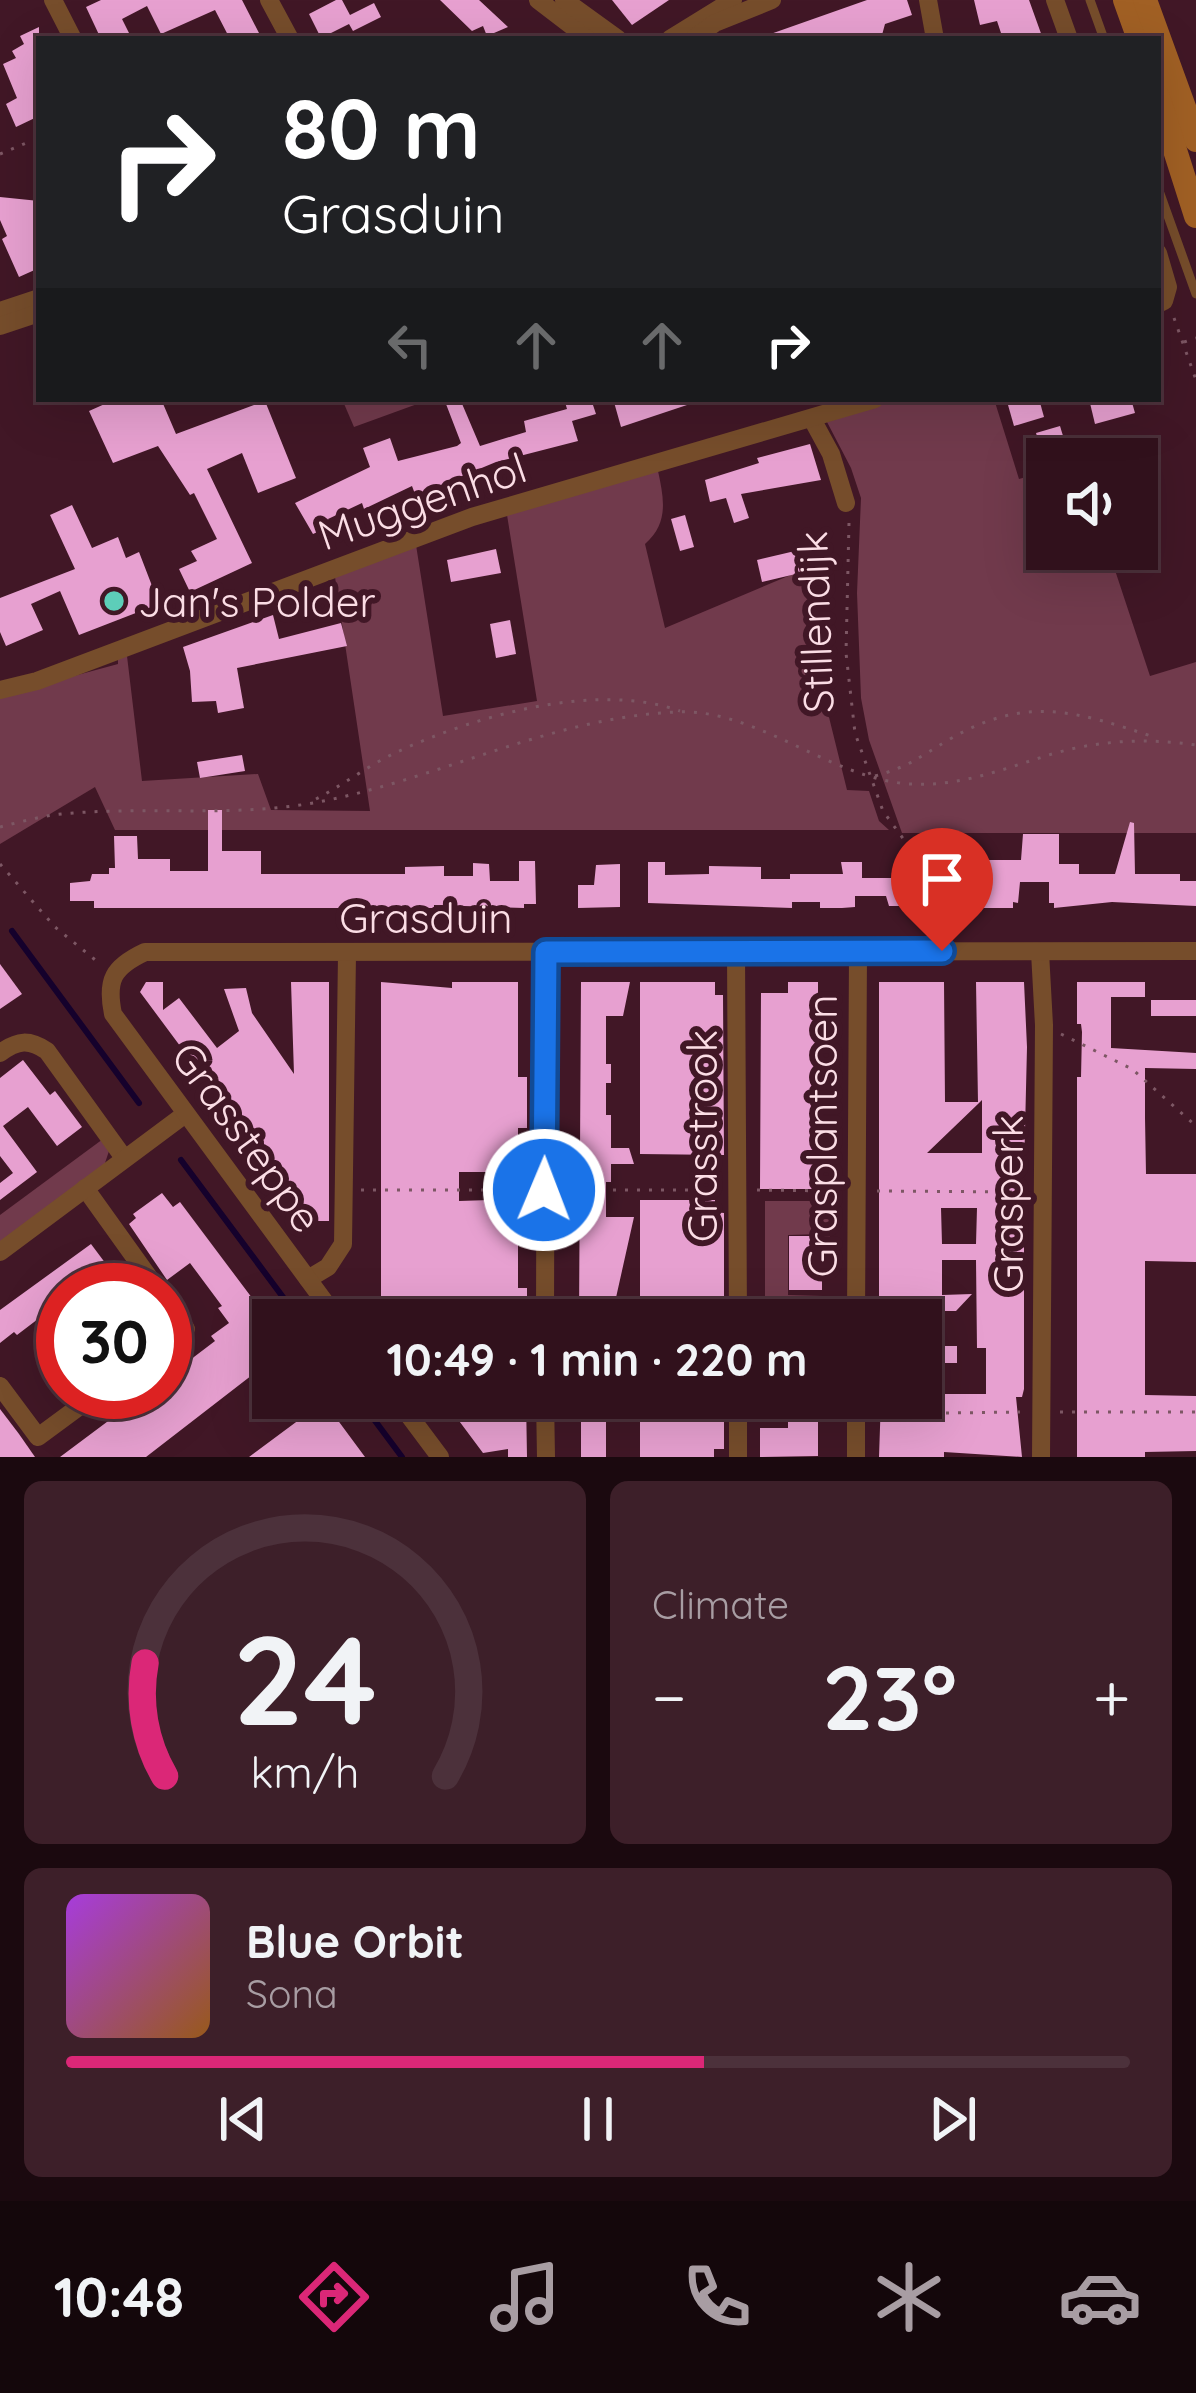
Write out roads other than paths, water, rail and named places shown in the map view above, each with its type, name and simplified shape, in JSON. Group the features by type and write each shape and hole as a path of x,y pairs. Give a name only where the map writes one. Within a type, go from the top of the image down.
{"main road":[{"path":"1125,0 1138,36"},
{"path":"1145,0 1158,36"},
{"path":"1161,44 1196,140"},
{"path":"1161,106 1196,216"}],"street":[{"path":"53,0 71,36"},
{"path":"269,0 288,36"},
{"path":"538,0 585,36"},
{"path":"564,0 614,36"},
{"path":"675,36 733,0"},
{"path":"928,0 934,36"},
{"path":"1055,0 1068,36"},
{"path":"697,36 762,2"},
{"path":"1161,264 1168,287 1161,302"},
{"path":"1,320 36,300"},
{"path":"1,320 36,314"},
{"name":"Muggenhol","path":"0,689 37,681 472,517 860,402"},
{"name":"Stillendijk","path":"825,409 847,503"},
{"name":"Grasduin","path":"112,982 127,960 145,952 1196,951"},
{"path":"544,1299 546,952"},
{"name":"Grasstrook","path":"736,952 738,1299"},
{"name":"Grasplantsoen","path":"856,1299 858,952"},
{"name":"Grasperk","path":"1040,952 1044,1025 1041,1457"},
{"path":"308,1279 328,1267 343,1244 346,954"},
{"name":"Grassteppe","path":"112,982 112,1014 323,1299"},
{"path":"0,1053 13,1043 31,1041 47,1051 124,1158"},
{"path":"0,1252 184,1115"},
{"path":"85,1187 139,1263"},
{"path":"0,1386 38,1437 62,1419"},
{"path":"412,1419 440,1457"},
{"path":"545,1419 546,1457"},
{"path":"738,1419 738,1457"},
{"path":"856,1419 856,1457"}],"lane":[{"path":"1090,0 1103,36"},
{"path":"1161,196 1196,294"}],"waterway":[{"path":"12,931 139,1103"},
{"path":"181,1160 284,1299"},
{"path":"374,1419 402,1457"}],"place":[{"name":"Jan's Polder","path":"114,601"}]}
